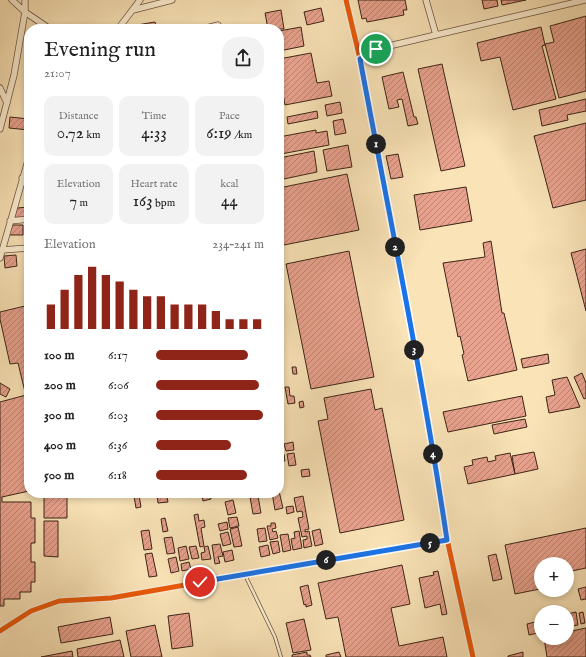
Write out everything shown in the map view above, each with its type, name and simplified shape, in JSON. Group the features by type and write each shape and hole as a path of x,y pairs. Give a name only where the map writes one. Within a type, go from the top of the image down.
{"street":[{"path":"12,0 25,12 43,24"},
{"path":"0,129 14,75 25,12 25,0"},
{"path":"122,24 140,0"},
{"path":"133,10 172,0"},
{"path":"343,0 348,7"},
{"path":"346,0 360,59 403,288 447,540 473,657"},
{"path":"426,0 436,35"},
{"path":"360,59 376,49 585,0"},
{"path":"0,88 7,103"},
{"path":"0,258 24,172"},
{"path":"10,221 24,220"},
{"path":"2,250 24,248"},
{"path":"0,631 31,611 59,600 111,598 447,540"}],"lane":[{"path":"245,574 275,637 281,657"}],"building":[{"path":"358,0 405,0 407,10 403,10 404,15 367,22 366,18 362,19"},
{"path":"482,0 497,0 498,6 484,9"},
{"path":"501,0 526,0 502,5"},
{"path":"321,8 324,21 307,25 304,12"},
{"path":"281,10 283,24 267,24 265,13"},
{"path":"586,16 586,91 559,98 545,44 554,42 550,26"},
{"path":"155,22 156,24 143,24"},
{"path":"301,27 304,46 284,50 284,30"},
{"path":"541,27 545,45 542,46 556,99 513,110 500,57 481,61 477,43"},
{"path":"311,53 317,83 329,81 332,96 285,105 284,58"},
{"path":"442,64 465,166 441,171 418,69"},
{"path":"403,72 414,117 416,117 418,124 408,126 402,99 397,100 399,107 389,109 382,77"},
{"path":"586,99 586,111 567,115 568,120 542,126 539,110"},
{"path":"340,102 342,113 327,116 325,105"},
{"path":"317,111 318,118 288,124 287,117"},
{"path":"10,117 24,118 24,130 9,128"},
{"path":"343,119 346,133 335,135 333,121"},
{"path":"586,123 586,200 553,208 534,136"},
{"path":"316,130 316,133 327,131 329,145 284,153 284,136"},
{"path":"348,145 352,167 327,171 323,150"},
{"path":"314,151 317,172 284,179 284,157"},
{"path":"398,154 403,177 391,179 386,156"},
{"path":"347,174 359,230 284,245 284,187"},
{"path":"466,187 472,221 420,230 414,195"},
{"path":"24,207 24,218 14,219 17,208"},
{"path":"12,225 23,225 23,235 9,235"},
{"path":"491,241 502,313 504,313 517,370 468,381 462,355 464,354 460,336 458,337 443,263 485,257 483,243"},
{"path":"586,249 586,311 571,253"},
{"path":"349,251 374,377 311,389 286,264"},
{"path":"16,255 17,266 5,268 4,256"},
{"path":"24,306 24,388 18,363 10,364 0,319 0,312"},
{"path":"548,354 549,363 523,368 521,359"},
{"path":"292,367 296,367 297,374 293,374"},
{"path":"582,373 586,383 586,398 584,399 574,377"},
{"path":"567,377 580,407 549,413 546,397 555,395 552,380"},
{"path":"0,383 10,389 6,397 0,394"},
{"path":"285,387 289,387 290,396 294,396 295,403 288,404"},
{"path":"371,389 375,410 382,408 404,520 340,533 318,421 328,419 324,398"},
{"path":"24,396 24,492 2,497 2,502 31,502 31,518 35,518 35,543 31,543 31,562 35,562 35,582 31,582 31,592 20,592 20,599 4,599 4,606 0,606 0,402"},
{"path":"522,396 526,416 448,432 443,412"},
{"path":"303,401 304,407 300,408 299,402"},
{"path":"525,419 527,427 494,434 492,425"},
{"path":"293,442 294,450 286,451 284,444"},
{"path":"534,452 538,469 515,474 512,456"},
{"path":"294,453 296,465 289,466 287,454"},
{"path":"510,453 515,474 468,484 464,467 473,465 472,460 487,457 488,462 496,460 495,456"},
{"path":"309,469 310,476 302,477 301,470"},
{"path":"303,496 309,529 305,530 305,532 309,531 312,546 304,548 303,540 307,539 307,536 302,537 298,518 303,517 302,511 297,512 294,498"},
{"path":"44,498 67,498 67,518 44,518"},
{"path":"134,498 140,498 141,507 136,508"},
{"path":"157,498 167,498 168,502 158,503"},
{"path":"202,498 211,499 203,501"},
{"path":"250,498 258,498 261,513 253,514"},
{"path":"273,498 281,498 283,508 275,510"},
{"path":"233,500 236,513 228,515 225,502"},
{"path":"293,506 294,512 287,514 286,507"},
{"path":"198,514 199,521 204,520 205,527 201,528 204,546 200,547 194,515"},
{"path":"237,517 239,526 230,528 228,518"},
{"path":"165,518 168,531 163,532 161,519"},
{"path":"44,521 58,521 58,557 44,556"},
{"path":"227,522 228,529 220,531 218,524"},
{"path":"271,523 275,523 276,528 272,529 273,532 276,531 278,538 270,540 267,526 271,526"},
{"path":"238,527 242,546 234,547 230,529"},
{"path":"265,528 267,541 259,542 257,529"},
{"path":"586,528 586,568 574,571 574,557 534,557 534,590 515,594 505,545"},
{"path":"320,529 323,544 315,546 312,531"},
{"path":"149,530 152,549 144,550 141,531"},
{"path":"299,531 302,548 293,550 291,539 295,538 294,532"},
{"path":"228,532 231,544 223,546 220,534"},
{"path":"288,534 291,550 283,552 280,535"},
{"path":"172,537 175,553 167,554 164,538"},
{"path":"278,541 280,552 273,554 270,542"},
{"path":"220,544 223,556 218,557 220,563 215,564 212,545"},
{"path":"268,545 270,555 261,557 259,547"},
{"path":"186,546 189,559 180,561 178,548"},
{"path":"196,546 199,558 192,559 189,547"},
{"path":"208,546 211,559 202,560 201,553 205,552 204,547"},
{"path":"232,550 234,560 225,562 223,552"},
{"path":"152,553 157,576 149,577 145,554"},
{"path":"496,554 502,579 493,581 488,556"},
{"path":"176,557 179,571 171,573 168,559"},
{"path":"189,562 191,569 182,571 181,564"},
{"path":"402,565 410,604 391,608 399,646 443,637 447,657 346,657 338,617 326,619 318,583"},
{"path":"438,571 447,614 442,615 440,604 425,608 419,578 434,575 433,572"},
{"path":"308,585 312,605 306,607 306,604 304,605 300,587"},
{"path":"586,587 586,599 581,600 578,589"},
{"path":"574,612 576,612 578,625 574,626"},
{"path":"583,612 585,623 581,624 579,613"},
{"path":"189,613 193,646 172,649 168,616"},
{"path":"110,617 113,634 61,643 58,627"},
{"path":"304,619 311,650 293,653 286,623"},
{"path":"534,622 534,634 529,635 527,624"},
{"path":"155,625 162,657 131,657 126,631"},
{"path":"586,628 586,657 547,657 545,645 574,645 574,631"},
{"path":"120,640 124,657 78,657 77,649"},
{"path":"72,651 73,657 41,657"},
{"path":"307,652 307,655 310,655 311,657 292,657 292,655"},
{"path":"339,652 341,657 326,657 326,655"},
{"path":"523,652 523,657 508,657 508,656"}],"cycle path":[{"path":"346,0 360,59 399,265 447,539 473,657"},
{"path":"0,631 31,611 59,601 111,598 447,539"}],"route":[{"path":"200,582 447,540 399,265 360,59 376,49"}]}
